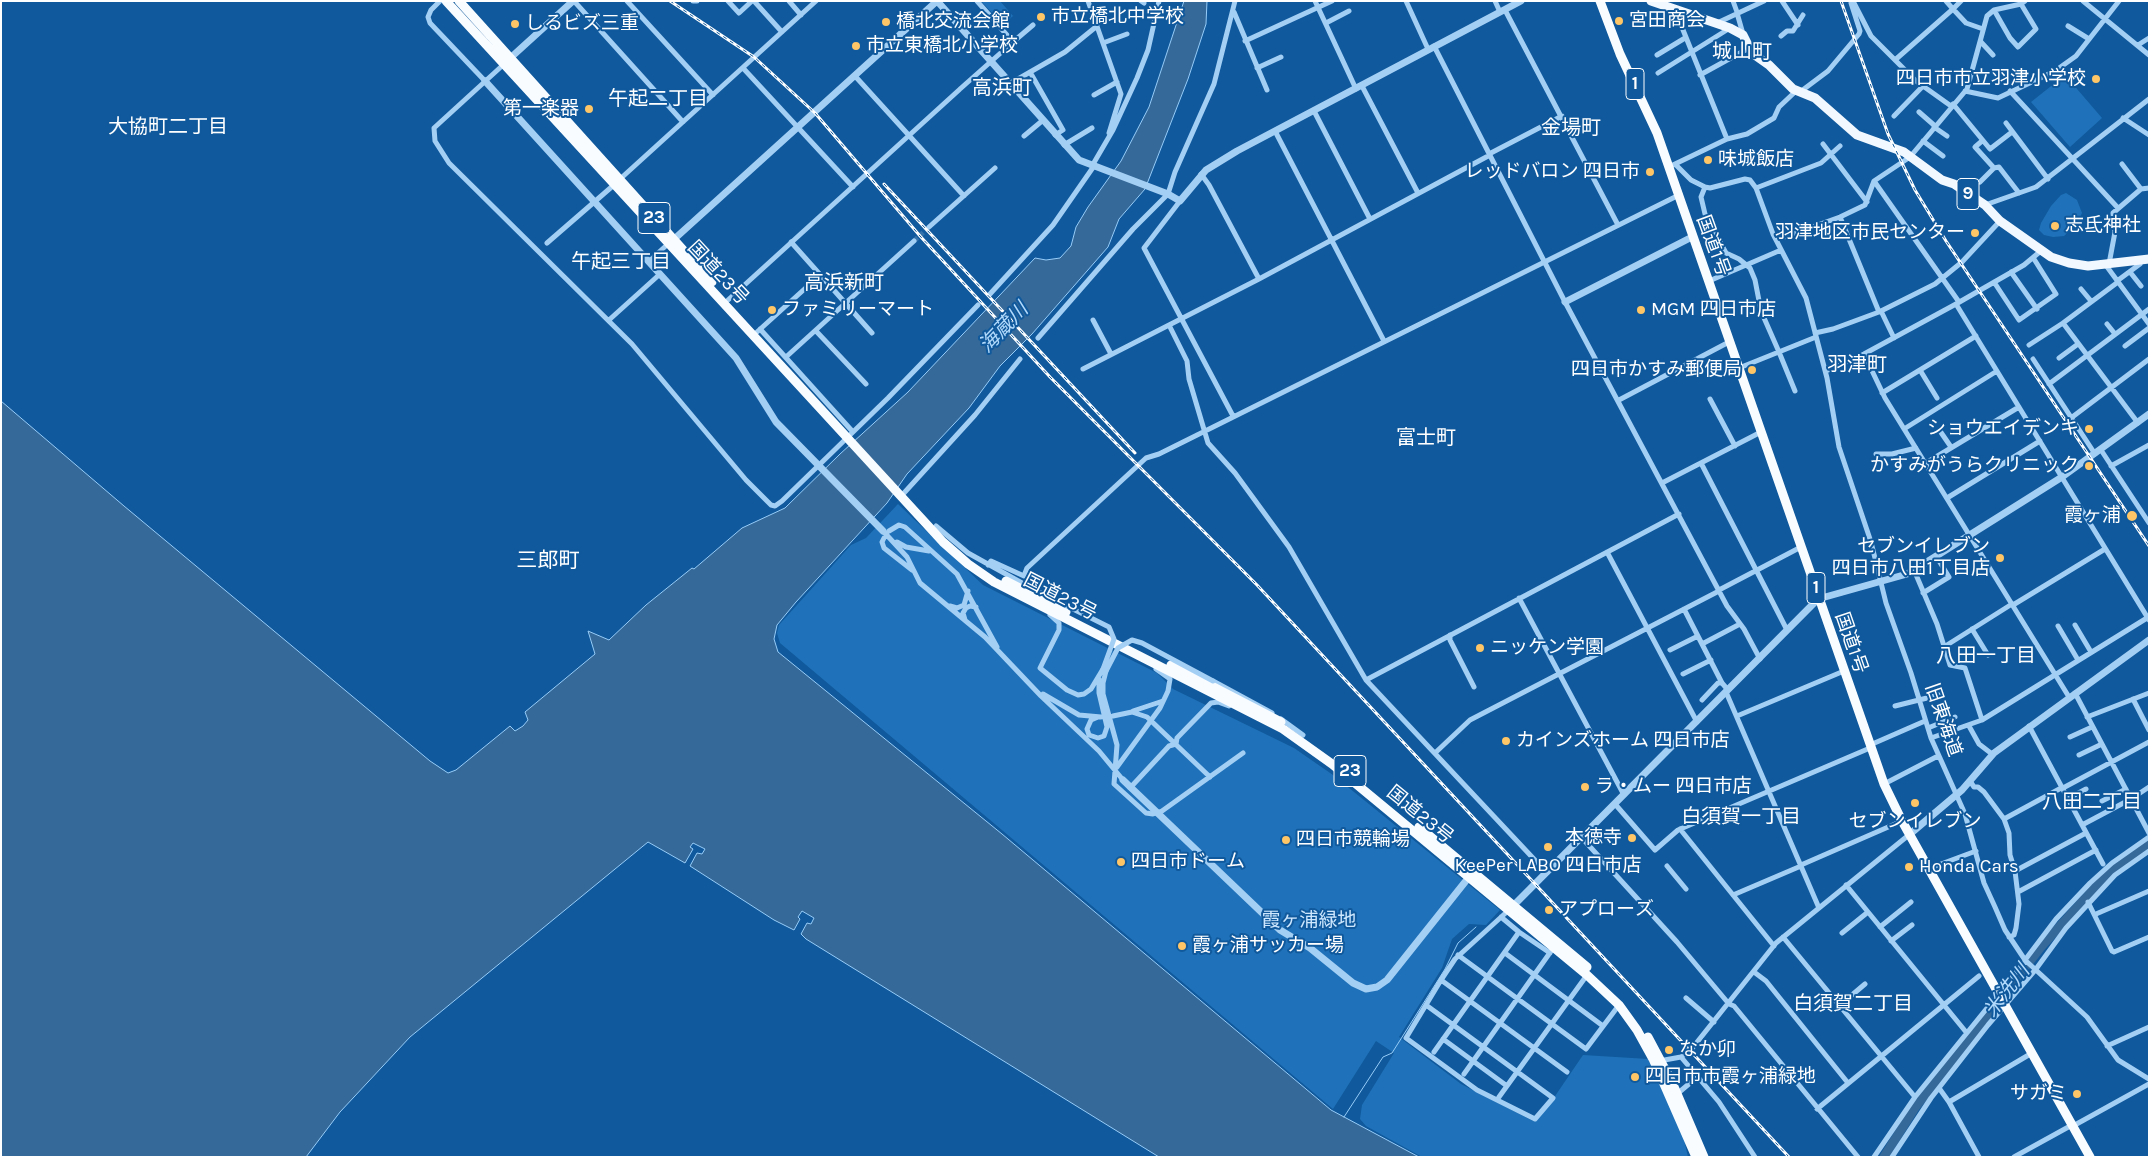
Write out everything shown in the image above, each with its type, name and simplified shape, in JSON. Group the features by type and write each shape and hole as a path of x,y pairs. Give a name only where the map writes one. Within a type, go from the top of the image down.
{"highway":[{"name":"国道23号","path":"446,1 503,65 617,182 851,436"},
{"name":"国道23号","path":"458,1 511,58 617,182"},
{"name":"国道1号","path":"1600,1 1620,54 1672,166 1678,196 1692,237 1884,784 1902,822 2090,1157"},
{"name":"国道23号","path":"671,241 759,331 949,548 994,582 1264,720 1317,752 1469,876 1512,908 1552,950 1587,975 1618,1005 1658,1061 1688,1134 1695,1157"},
{"name":"国道23号","path":"902,493 972,560 1001,578 1303,735 1612,990 1633,1014 1677,1094 1704,1157"}],"main road":[{"path":"1651,1 1677,8 1730,28 1743,35"},
{"name":"9","path":"1743,35 1749,48 1798,91 1815,98 1857,135 1901,150 1942,180 1954,184 1985,205 2000,221 2056,259 2076,265 2107,264 2149,259"}],"street":[{"path":"440,1 431,10 428,17 430,23 736,358 776,422 903,552 920,583 966,621 1003,656 1099,751 1130,788 1280,930 1310,948 1353,983 1366,989 1377,987 1387,980 1469,876"},
{"path":"683,122 574,1 434,128 435,141 449,163 609,320 769,504 774,506 782,500 851,436 978,305"},
{"path":"627,1 713,95"},
{"path":"728,1 739,13 753,1 782,32"},
{"path":"789,1 801,15"},
{"path":"547,243 816,1"},
{"path":"649,261 938,1 1079,160 1167,194 1180,201"},
{"path":"977,1 1013,42"},
{"path":"1088,1 1121,97 1108,139"},
{"path":"990,294 1053,225 1094,166 1145,58 1159,1"},
{"path":"1038,338 1133,229 1167,194 1214,84 1235,1"},
{"path":"1316,1 1359,87 1418,193"},
{"path":"1245,41 1332,1"},
{"path":"1406,1 1490,155 1565,302 1619,400 1727,606 1740,624 1760,659"},
{"path":"1495,1 1562,116 1618,225"},
{"path":"1233,416 1144,248 1201,174 1237,151 1521,1"},
{"path":"1733,1 1743,35"},
{"path":"1717,23 1764,1"},
{"path":"1782,1 1798,25"},
{"path":"1946,1 1966,23 1983,29"},
{"path":"1895,60 1961,1"},
{"path":"2083,1 2149,55"},
{"path":"1965,91 1998,98 2055,71 2076,56 2120,1"},
{"path":"1853,2 1871,36 1923,86 1952,105 1990,149 2012,132"},
{"path":"1840,146 1821,163 1756,188 1750,180 1745,179 1710,188 1705,187 1691,180 1672,166 1727,140 1747,134 1774,118 1779,108 1798,91 1828,71 1859,34 1860,31 1851,3 1853,2"},
{"path":"1776,240 1840,217 1865,205 1874,181 1910,157 1965,91 1981,42 1987,16 1994,10 2023,3 2036,29 2018,47 2010,38 1994,10"},
{"path":"1677,8 1685,38 1727,140"},
{"path":"1233,9 1267,90"},
{"path":"1326,23 1349,11"},
{"path":"1781,36 1787,31 1793,31 1803,15"},
{"path":"728,300 959,89 1034,25"},
{"path":"1011,83 1065,52 1097,26"},
{"path":"2068,26 2089,39"},
{"path":"1658,73 1730,28"},
{"path":"1103,43 1127,34"},
{"path":"1657,55 1685,38"},
{"path":"2138,45 2149,38"},
{"path":"1981,42 1993,55"},
{"path":"1700,75 1749,48"},
{"path":"1257,68 1281,57"},
{"path":"743,68 853,187"},
{"path":"1030,72 1063,130 1055,135"},
{"path":"855,76 964,196"},
{"path":"1094,95 1117,82"},
{"path":"1894,116 1923,86"},
{"path":"2010,91 2118,208"},
{"path":"1985,205 2036,187 2149,99"},
{"path":"1024,136 1052,110"},
{"path":"1314,111 1370,219"},
{"path":"1919,112 1947,136"},
{"path":"1083,369 1259,279 1562,116"},
{"path":"2123,118 2149,135"},
{"path":"2006,123 2048,179"},
{"path":"1064,144 1092,128"},
{"path":"1275,131 1384,341"},
{"path":"1923,141 1943,156"},
{"path":"1982,141 1975,147 1994,168 1999,168 2019,193"},
{"path":"1823,144 1867,202"},
{"path":"2122,164 2141,189"},
{"path":"929,227 995,168"},
{"path":"1980,182 1994,168"},
{"path":"1201,174 1210,185 1259,279"},
{"path":"1874,181 1958,303 1997,371 2148,619 1982,720 1930,738"},
{"path":"1705,187 1701,201 1708,221 1726,253 1748,266 1755,280 1761,311 1795,391"},
{"name":"旧東海道","path":"1756,188 1776,240 1806,298 1826,371 1839,447 1871,542 1880,581 1930,738 1965,814 1984,883 2009,937 2026,960 2087,1017 2118,1060 2149,1079"},
{"path":"2149,188 2141,189 2118,208 2112,216 2115,232 2107,264 2149,324"},
{"path":"988,565 991,561 1024,576 1026,571 1142,461 1678,196"},
{"path":"1840,217 1880,312 1894,338"},
{"path":"1739,368 1815,335 1880,312 1942,280 1962,262 2000,221"},
{"path":"1565,302 1692,237"},
{"path":"786,357 914,241"},
{"path":"791,242 872,333"},
{"path":"1709,282 1781,250"},
{"path":"1826,371 1864,354 1958,303 2034,259 2042,250"},
{"path":"1994,282 2019,320 2056,294 2034,259"},
{"path":"2029,345 2063,323 2140,264"},
{"path":"2012,272 2037,309"},
{"path":"2130,272 2141,286"},
{"path":"609,320 660,274"},
{"path":"820,275 759,331 786,357 851,436"},
{"path":"2082,289 2091,302"},
{"path":"2049,384 2149,309"},
{"path":"1093,320 1111,354"},
{"path":"2063,323 2138,423"},
{"path":"2107,324 2115,334"},
{"path":"1170,325 1187,361 1189,379 1208,443 1235,473 1289,547 1366,680 1547,873"},
{"path":"2125,346 2149,328"},
{"path":"816,331 866,384"},
{"path":"1882,392 1976,336"},
{"path":"1619,400 1730,342"},
{"path":"2059,358 2078,344"},
{"path":"1864,354 1882,392 2055,674 2088,717 2149,833"},
{"path":"902,493 975,415 1020,359"},
{"path":"2033,359 2071,418 2111,466 2149,523"},
{"path":"2071,418 2149,359"},
{"path":"1920,370 1937,398"},
{"path":"1904,428 1997,371"},
{"path":"1710,399 1735,446"},
{"path":"1926,463 2019,407"},
{"path":"1426,1005 1553,1098 1534,1119 1477,1090 1406,1038 1441,980 1458,955 1512,908 1818,599 1914,570 2062,478 2149,414"},
{"path":"1940,431 1951,448"},
{"path":"1662,483 1761,432"},
{"path":"1947,498 2040,441"},
{"path":"2111,466 2149,445"},
{"path":"1876,454 1892,454 1916,448"},
{"path":"1701,463 1787,630"},
{"path":"1366,680 1679,514"},
{"path":"914,572 884,548 882,542 885,533 899,526 905,526 957,574 1003,656"},
{"path":"936,526 968,553 988,565 1109,627 1114,639 1105,670 1102,689 1117,745 1115,786 1146,813 1158,813 1243,753"},
{"path":"885,533 902,546 922,548 931,552"},
{"path":"1435,753 1470,720 1801,547"},
{"path":"1947,645 2105,549"},
{"path":"1608,552 1697,722"},
{"path":"1923,593 1949,577 1936,556"},
{"path":"1914,570 1937,624 1950,665 1965,668 1982,720"},
{"path":"994,582 1050,614 1059,624 1057,635 1040,668 1059,684 1074,694 1084,694 1094,685 1105,670"},
{"path":"948,606 957,608 964,605 968,591"},
{"path":"1519,598 1624,795"},
{"path":"966,621 963,613 966,608 970,606 976,608"},
{"path":"1684,609 1727,691 1819,908"},
{"path":"1702,644 1740,624"},
{"path":"2074,624 2092,652"},
{"path":"2058,626 2078,660"},
{"path":"1972,629 1988,655"},
{"path":"1450,635 1450,640 1474,687"},
{"path":"1670,650 1698,636"},
{"path":"1108,640 1168,677 1170,687 1151,720 1120,761 1115,772"},
{"path":"1020,674 1041,693 1075,712 1088,717 1100,717 1091,720 1087,730 1089,735 1098,738 1104,736 1107,727 1098,682 1118,648 1132,640 1142,643 1268,710 1303,735"},
{"path":"1658,1061 1681,1057 1692,1049 1783,937 1957,795 1992,754 2149,640"},
{"path":"1683,674 1711,660"},
{"path":"1736,716 1844,671"},
{"path":"1702,700 1718,683 1722,683"},
{"path":"2088,717 2149,693"},
{"path":"1895,706 1939,695"},
{"path":"2133,699 2149,730"},
{"path":"1113,716 1163,701"},
{"path":"1176,744 1177,738 1213,702 1221,703 1264,720"},
{"path":"1127,713 1139,713 1151,720 1210,777"},
{"path":"1928,728 1955,717"},
{"path":"1615,804 1655,850 1680,829 1925,721"},
{"path":"1969,726 1973,737 1992,754"},
{"path":"2029,726 2069,798 2102,864"},
{"path":"2070,737 2092,726"},
{"path":"2004,818 2149,742"},
{"path":"1130,788 1169,746 1176,744"},
{"path":"2079,755 2102,744"},
{"path":"1884,784 1938,756"},
{"path":"1970,781 1974,787 1978,787 1984,792 2004,818 2010,838 2010,855 2015,871 2019,909 2014,935 2009,937"},
{"path":"2082,825 2131,799 2149,787"},
{"path":"2069,798 2086,789"},
{"path":"2102,801 2126,789"},
{"path":"1733,895 1902,822"},
{"path":"1680,829 1774,946"},
{"path":"2015,871 2086,833"},
{"path":"1892,1157 1913,1123 2002,999 2026,960 2056,919 2112,863 2149,837"},
{"path":"1582,838 1677,942 1729,1004 1734,1006 1858,1157"},
{"path":"2018,892 2096,850"},
{"path":"1874,1157 1916,1097 1966,1032 2035,968 2088,902 2115,875 2149,850"},
{"path":"1933,867 1976,851"},
{"path":"1667,866 1686,889"},
{"path":"1846,885 1966,1032"},
{"path":"2096,914 2149,891"},
{"path":"1880,927 1911,902"},
{"path":"2088,902 2096,914 2112,951 2114,952 2149,937"},
{"path":"1842,933 1868,912"},
{"path":"1464,1074 1552,950 1519,932 1502,917"},
{"path":"1891,941 1912,925"},
{"path":"1434,1052 1519,932"},
{"path":"1783,937 1916,1097"},
{"path":"1505,953 1603,1026"},
{"path":"1458,955 1586,1049 1618,1005"},
{"path":"1754,972 1766,981 1848,1083"},
{"path":"1500,1096 1587,975"},
{"path":"1817,1108 1979,976"},
{"path":"1441,980 1567,1072"},
{"path":"1839,1006 1865,984"},
{"path":"1686,998 1714,1022"},
{"path":"2107,1046 2149,1027"},
{"path":"1443,1039 1507,1086"},
{"path":"1948,1102 2032,1053"},
{"path":"1681,1057 1696,1078 1719,1102 1755,1157"},
{"path":"1677,1094 1696,1078"},
{"path":"2014,1157 2149,1084"},
{"path":"1938,1088 1979,1157"}],"green space":[{"path":"981,1 1000,1 1013,16 1003,25"},
{"path":"2065,75 2102,118 2070,147 2031,102"},
{"path":"2066,193 2077,200 2082,213 2077,224 2064,236 2053,237 2044,235 2039,230 2041,223 2051,206 2061,195"},
{"name":"霞ヶ浦緑地","path":"898,504 983,585 1157,673 1173,689 1294,748 1333,775 1500,910 1486,925 1469,924 1452,939 1442,968 1399,1037 1461,1084 1533,1121 1551,1102 1583,1055 1648,1059 1683,1135 1688,1157 1422,1157 1366,1126 1360,1119 1362,1105 1394,1053 1376,1041 1333,1109 780,643 777,633 779,625 851,545 866,538"}],"water":[{"name":"海蔵川","path":"1184,1 1207,1 1206,24 1188,79 1145,189 1119,219 1108,247 1032,334 1000,366 969,408 907,474 887,503 796,602 777,625 774,639 778,652 1002,834 1331,1110 1419,1157 1159,1157 806,939 801,934 807,923 811,924 814,918 802,911 794,930 774,920 690,866 697,853 702,854 705,849 693,843 690,847 693,849 685,863 648,842 410,1037 340,1112 306,1157 1,1157 1,401 430,761 448,773 456,770 510,726 515,731 523,726 528,720 525,712 595,654 588,631 609,640 646,605 692,568 694,569 742,528 785,508 840,454 908,392 1035,258 1046,260 1060,258 1071,246 1076,227 1121,161 1149,107"}],"waterway":[{"name":"米洗川","path":"1884,1157 1914,1109 2041,947 2099,883 2116,867 2149,843"},
{"path":"1344,1117 1383,1057 1392,1053 1445,969 1458,943 1476,927"}],"tunnel":[{"path":"914,241 929,227"}],"railway":[{"path":"670,1 754,57 815,113 920,236 1050,377 1257,585 1789,1157"},
{"path":"1841,1 1888,134 1915,190 1946,241 2149,546"},
{"path":"884,184 1135,453"}],"place":[{"name":"市立橋北中学校","path":"1041,17"},
{"name":"宮田商会","path":"1619,21"},
{"name":"橋北交流会館","path":"886,22"},
{"name":"しるビズ三重","path":"515,24"},
{"name":"市立東橋北小学校","path":"856,46"},
{"name":"四日市市立羽津小学校","path":"2096,79"},
{"name":"第一楽器","path":"589,109"},
{"name":"味城飯店","path":"1708,160"},
{"name":"レッドバロン 四日市","path":"1650,172"},
{"name":"志氐神社","path":"2055,226"},
{"name":"羽津地区市民センター","path":"1975,233"},
{"name":"ファミリーマート","path":"772,310"},
{"name":"MGM 四日市店","path":"1641,310"},
{"name":"四日市かすみ郵便局","path":"1752,370"},
{"name":"ショウエイデンキ","path":"2089,429"},
{"name":"かすみがうらクリニック","path":"2089,466"},
{"name":"霞ヶ浦","path":"2132,516"},
{"name":"セブンイレブン 四日市八田1丁目店","path":"2000,558"},
{"name":"ニッケン学園","path":"1480,648"},
{"name":"カインズホーム 四日市店","path":"1506,741"},
{"name":"ラ・ムー 四日市店","path":"1585,787"},
{"name":"セブンイレブン","path":"1915,803"},
{"name":"本徳寺","path":"1632,838"},
{"name":"四日市競輪場","path":"1286,840"},
{"name":"KeePer LABO 四日市店","path":"1548,847"},
{"name":"四日市ドーム","path":"1121,862"},
{"name":"Honda Cars","path":"1909,867"},
{"name":"アプローズ","path":"1549,910"},
{"name":"霞ヶ浦サッカー場","path":"1182,946"},
{"name":"なか卯","path":"1669,1050"},
{"name":"四日市市霞ヶ浦緑地","path":"1635,1077"},
{"name":"サガミ","path":"2077,1094"}],"district":[{"name":"城山町","path":"1742,52"},
{"name":"高浜町","path":"1002,88"},
{"name":"午起二丁目","path":"658,99"},
{"name":"大協町二丁目","path":"168,127"},
{"name":"金場町","path":"1571,128"},
{"name":"午起三丁目","path":"621,262"},
{"name":"高浜新町","path":"844,283"},
{"name":"羽津町","path":"1857,365"},
{"name":"富士町","path":"1426,438"},
{"name":"三郎町","path":"548,561"},
{"name":"八田一丁目","path":"1986,656"},
{"name":"八田二丁目","path":"2092,802"},
{"name":"白須賀一丁目","path":"1741,817"},
{"name":"白須賀二丁目","path":"1853,1004"}]}
